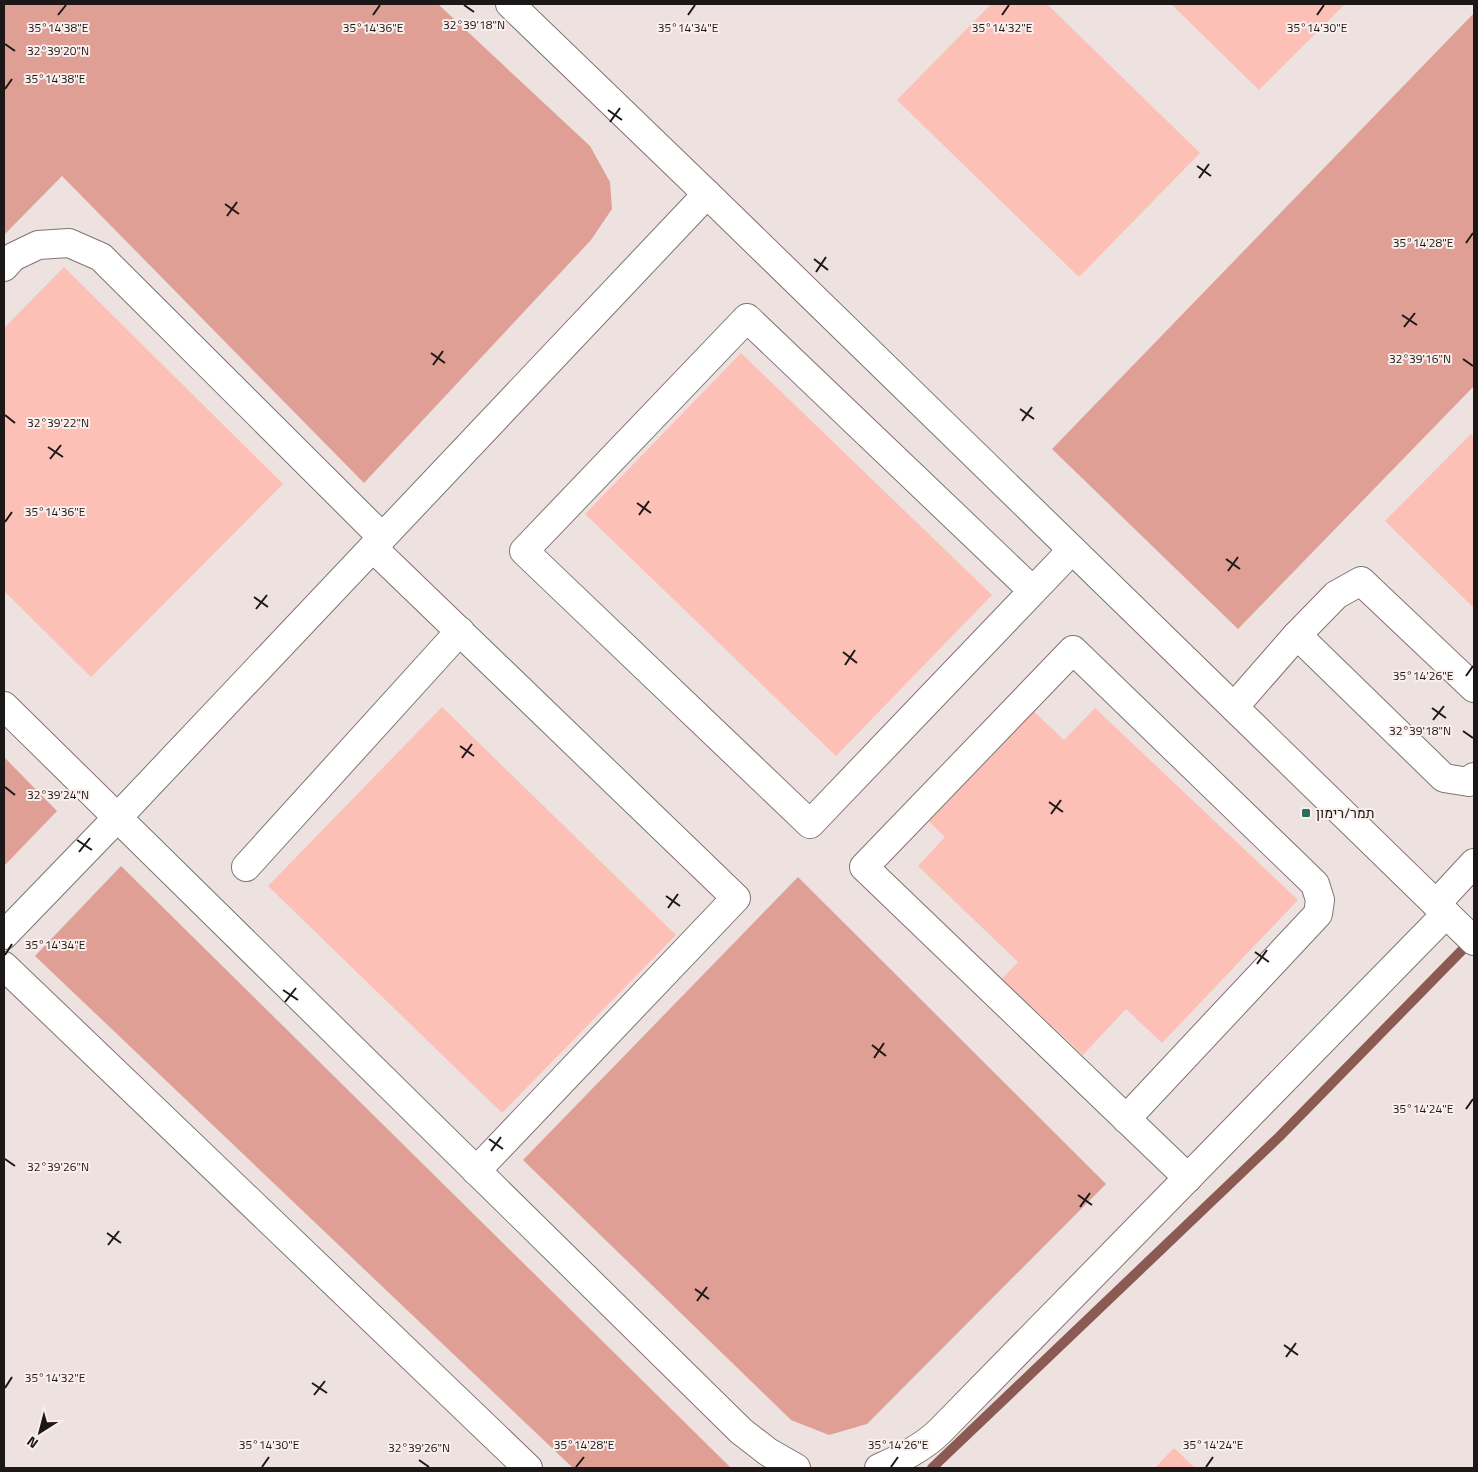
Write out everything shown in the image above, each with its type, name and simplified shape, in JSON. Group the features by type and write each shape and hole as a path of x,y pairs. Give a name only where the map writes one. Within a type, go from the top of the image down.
{"street":[{"path":"510,4 1474,941"},
{"path":"4,935 707,194"},
{"path":"4,267 13,257 38,245 69,243 101,257 460,631 736,898 476,1171"},
{"path":"1034,591 747,318 524,551 810,824 1034,591 1072,550"},
{"path":"1234,707 1297,635 1336,595 1361,581 1474,688"},
{"path":"246,867 460,631"},
{"path":"1297,635 1444,778 1470,782 1474,777"},
{"path":"1126,1119 1318,914 1320,900 1315,884 1073,650 864,867 1126,1119 1188,1178"},
{"path":"4,706 741,1431 768,1452 796,1468"},
{"path":"878,1468 898,1460 940,1431 1188,1178 1441,909 1474,863"},
{"path":"4,966 528,1468"},
{"path":"924,1468 940,1431"}],"shaded area":[{"path":"4,4 438,4 590,146 610,182 612,209 591,240 364,483 62,176 4,235"},
{"path":"1474,13 1474,386 1238,629 1052,449"},
{"path":"4,757 57,811 4,866"},
{"path":"121,866 731,1468 573,1468 35,956"},
{"path":"798,877 1106,1184 867,1424 829,1435 791,1420 523,1160"}],"building":[{"path":"991,4 1047,4 1200,153 1079,277 897,100"},
{"path":"1171,4 1345,4 1259,90"},
{"path":"64,267 283,484 91,677 4,591 4,328"},
{"path":"741,353 992,595 836,756 585,514"},
{"path":"1471,434 1474,438 1474,608 1385,521"},
{"path":"1026,704 1064,740 1095,708 1298,900 1162,1043 1126,1009 1083,1055 1002,979 1018,962 918,866 945,837 921,814"},
{"path":"442,707 676,935 502,1113 268,886"},
{"path":"1174,1448 1195,1468 1155,1468"}],"waterway":[{"path":"932,1468 1279,1137 1471,941"}],"place":[{"name":"תמר/רימון","path":"1306,813"}]}
